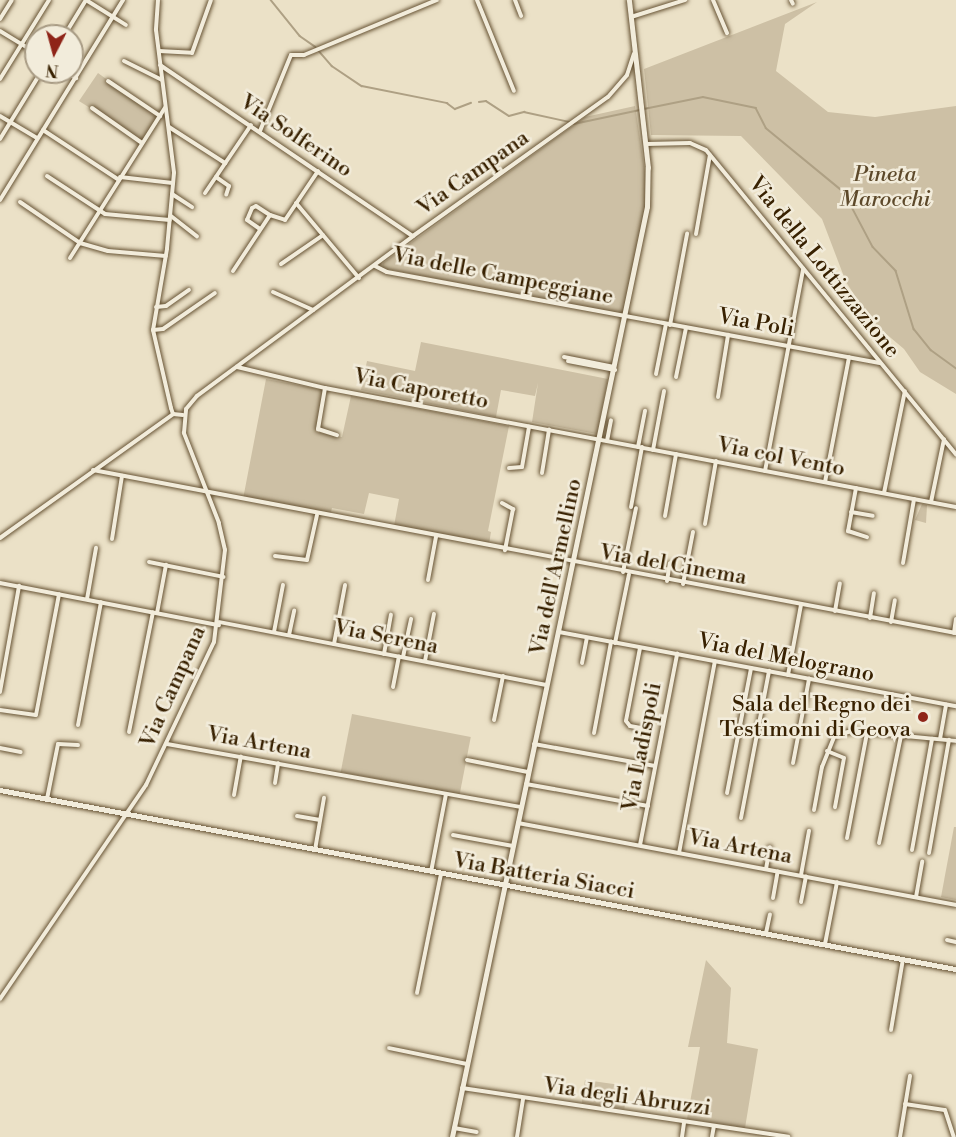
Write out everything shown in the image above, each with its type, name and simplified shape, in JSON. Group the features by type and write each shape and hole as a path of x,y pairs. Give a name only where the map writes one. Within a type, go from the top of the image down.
{"street":[{"path":"0,19 12,0"},
{"path":"0,79 49,0"},
{"path":"71,24 86,0 126,25"},
{"path":"84,64 123,0"},
{"path":"158,0 160,65 173,183 166,256 153,330 173,414"},
{"path":"159,51 191,54 210,0"},
{"path":"260,131 290,57 320,48 437,0"},
{"path":"477,0 514,92"},
{"path":"514,0 521,16"},
{"name":"Via dell'Armellino","path":"452,1137 626,317 647,207 646,144 629,0"},
{"path":"631,17 685,0"},
{"path":"713,0 727,33"},
{"path":"0,31 22,44"},
{"name":"Via Campana","path":"0,999 126,815 167,744 219,623 224,577 222,534 184,433 183,415 195,398 413,236 576,120 620,85 635,50"},
{"path":"124,60 162,80"},
{"name":"Via Solferino","path":"160,65 413,236"},
{"path":"108,81 160,116"},
{"path":"0,139 34,84"},
{"path":"0,200 72,84"},
{"path":"70,258 165,107"},
{"path":"92,108 142,142"},
{"path":"0,116 37,138"},
{"path":"205,193 251,125"},
{"path":"168,126 225,163"},
{"path":"43,130 119,178 173,183"},
{"name":"Via della Lottizzazione","path":"646,144 692,143 710,154 956,454"},
{"path":"696,234 710,154"},
{"path":"260,229 248,221 247,216 255,206 283,221 318,171"},
{"path":"47,176 99,211 170,218 197,236"},
{"path":"216,177 229,186 226,195"},
{"path":"172,194 192,207"},
{"path":"20,202 80,243 106,251 166,256"},
{"path":"296,203 359,278"},
{"path":"233,271 270,215"},
{"path":"656,374 687,234"},
{"path":"281,264 323,235"},
{"name":"Via delle Campeggiane","path":"375,266 387,272 626,317"},
{"path":"765,471 803,268"},
{"path":"156,307 166,306 189,290"},
{"path":"273,292 313,310"},
{"path":"153,330 163,330 215,293"},
{"name":"Via Poli","path":"626,317 880,363"},
{"path":"676,377 686,328"},
{"path":"718,397 729,335"},
{"path":"564,357 615,368"},
{"path":"825,482 849,357"},
{"path":"568,362 615,368"},
{"name":"Via Caporetto","path":"237,367 326,387 600,440"},
{"path":"326,387 318,429 337,435"},
{"path":"884,493 905,390"},
{"path":"653,450 664,391"},
{"path":"622,573 645,411"},
{"path":"0,538 173,414 183,415"},
{"path":"608,441 611,420"},
{"path":"509,468 522,467 529,427"},
{"path":"542,473 549,430"},
{"path":"931,502 944,438"},
{"name":"Via col Vento","path":"600,440 956,507"},
{"path":"665,516 676,454"},
{"path":"705,524 716,462"},
{"name":"Via del Cinema","path":"93,470 622,573 955,633"},
{"path":"112,539 122,476"},
{"path":"856,488 848,532 867,537"},
{"path":"903,563 914,499"},
{"path":"502,503 513,509 505,550"},
{"path":"851,512 873,516"},
{"path":"274,556 307,560 317,514"},
{"path":"683,584 693,532"},
{"path":"428,580 436,537"},
{"path":"87,599 96,548"},
{"path":"149,562 224,577"},
{"path":"667,581 670,563"},
{"path":"129,732 166,565"},
{"path":"594,733 628,574"},
{"name":"Via Serena","path":"0,583 155,613 274,632 547,685"},
{"path":"835,611 840,583"},
{"path":"274,632 283,585"},
{"path":"334,644 345,585"},
{"path":"0,692 19,586"},
{"path":"870,618 874,593"},
{"path":"0,710 36,715 58,594"},
{"path":"891,622 895,600"},
{"path":"78,725 101,602"},
{"path":"788,675 801,605"},
{"path":"289,635 294,611"},
{"path":"425,661 434,614"},
{"path":"384,654 392,615"},
{"path":"393,687 411,619"},
{"path":"955,633 956,619"},
{"name":"Via del Melograno","path":"559,632 956,706"},
{"path":"582,663 587,638"},
{"path":"640,647 626,721 631,726 647,729"},
{"name":"Via Ladispoli","path":"640,845 677,654"},
{"path":"679,853 716,661"},
{"path":"727,793 751,668"},
{"path":"741,818 769,671"},
{"path":"494,720 503,676"},
{"path":"793,763 809,679"},
{"path":"940,739 946,704"},
{"path":"847,838 867,733"},
{"path":"814,810 827,751 837,734 867,733 956,741"},
{"path":"879,843 901,736"},
{"path":"912,850 932,739"},
{"path":"928,853 949,740"},
{"path":"47,799 58,743 78,745"},
{"name":"Via Artena","path":"167,744 521,807"},
{"path":"534,744 655,766"},
{"path":"0,748 21,752"},
{"path":"827,751 844,758 835,807"},
{"path":"234,795 241,757"},
{"path":"467,760 528,772"},
{"path":"275,783 278,763"},
{"path":"526,783 648,806"},
{"name":"Via Batteria Siacci","path":"0,790 315,851 956,969"},
{"path":"430,872 446,794"},
{"path":"315,851 324,798"},
{"path":"297,816 320,820"},
{"name":"Via Artena","path":"518,823 956,905"},
{"path":"801,902 809,831"},
{"path":"453,835 513,846"},
{"path":"766,869 770,847"},
{"path":"915,897 922,862"},
{"path":"773,898 778,871"},
{"path":"417,993 441,874"},
{"path":"825,944 837,882"},
{"path":"766,933 770,914"},
{"path":"947,940 956,942"},
{"path":"891,1030 903,959"},
{"path":"389,1048 467,1064"},
{"path":"900,1137 910,1076"},
{"name":"Via degli Abruzzi","path":"462,1088 788,1137"},
{"path":"517,1137 523,1098"},
{"path":"906,1104 945,1110 954,1137"},
{"path":"682,1137 684,1122"},
{"path":"712,1137 714,1126"},
{"path":"454,1128 477,1132"}],"green space":[{"name":"Pineta Marocchi","path":"817,2 785,24 776,71 828,112 875,117 956,106 956,394 920,372 904,349 872,322 846,282 822,219 741,136 651,135 644,69"},
{"path":"98,73 158,117 142,141 79,101"},
{"path":"631,79 648,192 623,315 382,268 383,263 585,117 635,106"},
{"path":"421,342 608,379 597,434 532,422 538,383 535,396 501,390 496,417 361,390 367,361 415,371"},
{"path":"266,379 324,390 316,432 342,437 351,396 509,426 488,531 491,532 489,544 394,526 399,499 369,493 364,514 332,508 330,516 243,499"},
{"path":"922,504 927,505 926,523 915,520"},
{"path":"352,714 471,737 460,795 341,772"},
{"path":"954,827 956,827 956,900 941,897"},
{"path":"706,960 731,988 727,1043 758,1049 745,1128 687,1119 700,1047 688,1047"},
{"path":"585,1080 628,1086 624,1109 582,1103"}],"waterway":[{"path":"271,0 300,36 316,47"},
{"path":"319,51 332,66 362,86 447,103 455,109 471,103"},
{"path":"644,109 703,97 756,108 766,128 844,192 873,247 896,271 914,329 931,350 956,368"},
{"path":"479,102 486,101 509,116 524,112 570,122"},
{"path":"574,124 640,110"}],"place":[{"name":"Sala del Regno dei Testimoni di Geova","path":"923,717"}]}
